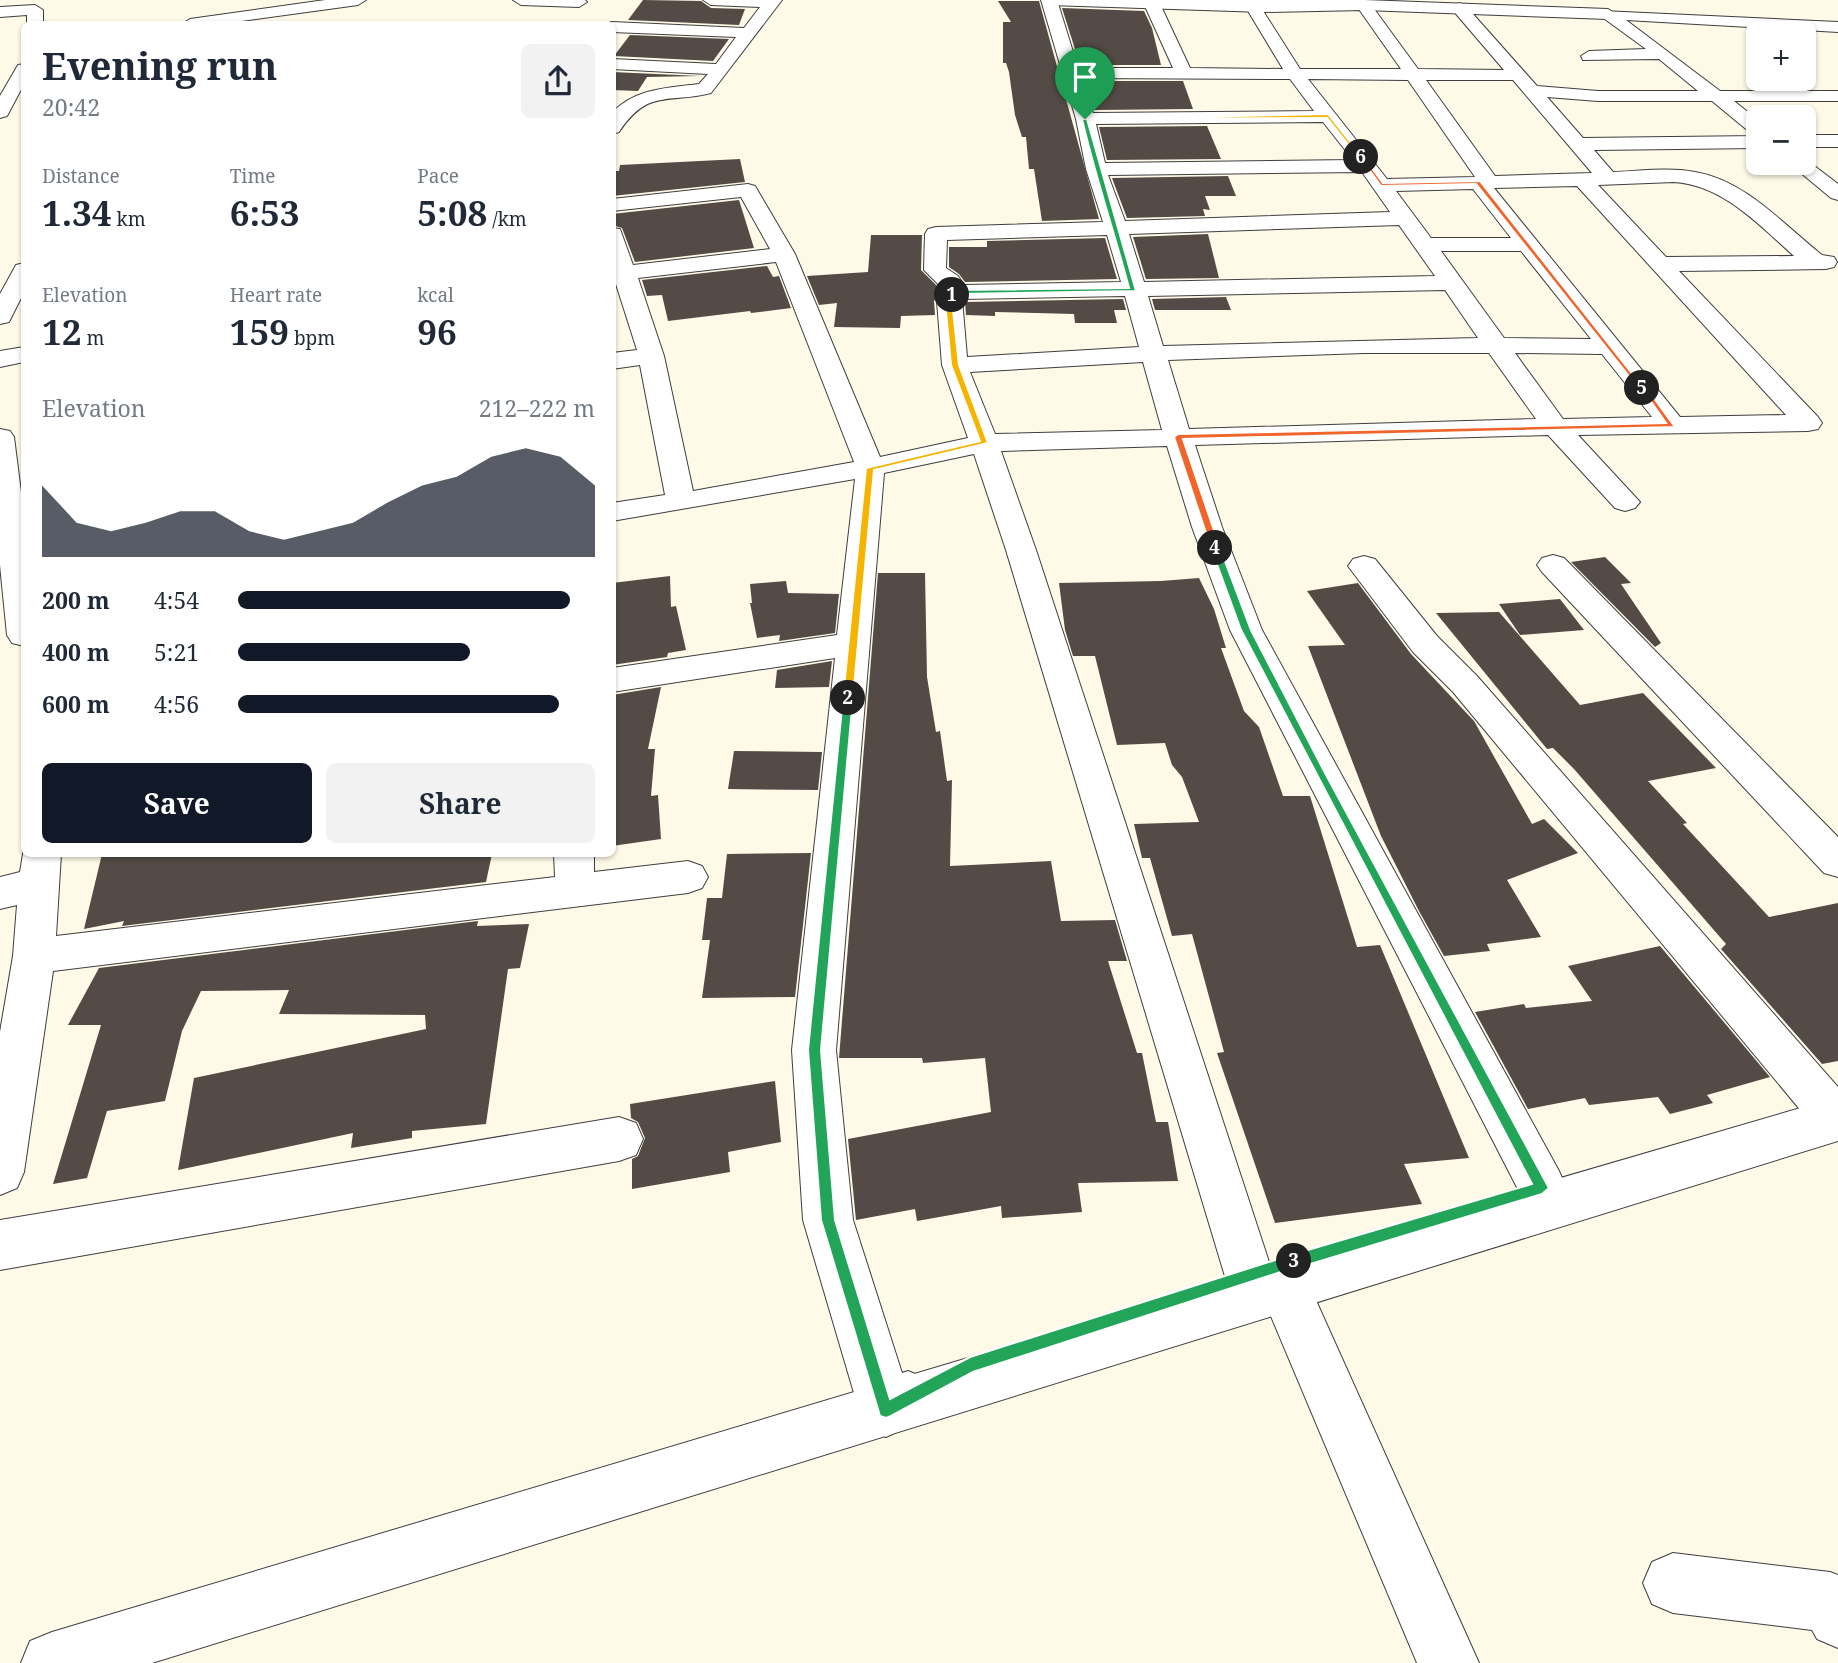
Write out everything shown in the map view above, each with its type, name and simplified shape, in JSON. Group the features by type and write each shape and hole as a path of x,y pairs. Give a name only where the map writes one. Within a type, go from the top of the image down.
{"street":[{"path":"0,12 35,18 54,0"},
{"path":"211,21 358,0"},
{"path":"521,0 581,1"},
{"path":"711,0 772,2"},
{"path":"1542,1188 1246,630 1207,527 1096,169 1071,73 1061,0 1152,4 1171,2 1460,8 1838,27"},
{"path":"1592,0 1746,120"},
{"path":"564,17 581,1"},
{"path":"616,121 621,112 638,99 705,89 772,2"},
{"path":"1693,2 1712,7 1753,6"},
{"path":"1152,4 1184,74"},
{"path":"1261,4 1295,74 1374,175 1555,426 1625,502"},
{"path":"1364,5 1414,74 1527,244 1672,425"},
{"path":"1460,8 1608,178"},
{"path":"616,27 748,33"},
{"path":"1589,55 1663,54"},
{"path":"616,64 720,69"},
{"path":"1071,73 1519,75"},
{"path":"0,112 21,74"},
{"path":"1534,92 1598,96 1838,96"},
{"path":"1085,119 1328,116"},
{"path":"1816,141 1838,141"},
{"path":"1580,144 1746,142"},
{"path":"1096,169 1374,175 1484,182 1677,176 1712,183 1827,262"},
{"path":"1814,175 1838,194"},
{"path":"616,511 870,468 984,443 1555,426 1808,423 1582,180"},
{"path":"616,205 748,190 784,254 870,468 814,1050 828,1220 886,1410"},
{"path":"957,292 950,281 935,270 936,234 1405,218"},
{"path":"1424,245 1527,244"},
{"path":"681,502 651,356 619,273 784,254"},
{"path":"1660,264 1827,262"},
{"path":"0,317 21,276"},
{"path":"1448,1663 1266,1280 1026,563 955,365 949,301 950,296 957,292 1450,283"},
{"path":"955,365 1153,352 1495,343 1609,347"},
{"path":"0,359 21,356"},
{"path":"616,360 651,356"},
{"path":"9,442 16,631"},
{"path":"1553,565 1838,862"},
{"path":"1364,566 1425,644 1465,684 1833,1107"},
{"path":"616,679 853,644"},
{"path":"34,956 574,872 688,877"},
{"path":"0,1172 34,956 27,877"},
{"path":"1266,1280 1833,1107"},
{"path":"51,1663 886,1410 1542,1188 1833,1107"},
{"path":"0,1245 620,1139"},
{"path":"1673,1583 1830,1602 1838,1618"}],"building":[{"path":"643,0 701,1 711,8 745,9 739,25 628,20"},
{"path":"998,1 1039,1 1099,219 1042,221 1034,169 1029,169 1026,137 1022,137 1015,115 1009,72 1006,63 1003,63 1003,22 1011,22"},
{"path":"1062,8 1144,11 1152,28 1161,65 1080,65"},
{"path":"630,35 729,39 713,61 616,56"},
{"path":"616,72 700,76 647,77 638,91 616,90"},
{"path":"1085,81 1183,81 1193,109 1095,110"},
{"path":"1207,126 1221,159 1107,160 1099,127"},
{"path":"740,159 745,182 616,196 616,171 619,171 620,165"},
{"path":"1228,176 1236,196 1205,196 1210,210 1203,209 1205,216 1127,218 1112,178"},
{"path":"739,200 754,248 635,262 622,228 616,226 616,214"},
{"path":"1208,234 1219,278 1146,279 1133,237"},
{"path":"871,235 922,235 921,270 941,290 934,301 935,315 901,316 900,328 834,327 837,303 819,305 807,276 868,272"},
{"path":"1105,238 1117,279 965,282 949,267 949,247 987,247 987,241"},
{"path":"767,266 773,277 779,276 791,308 668,321 662,295 647,296 642,280"},
{"path":"1226,297 1231,310 1155,310 1152,299"},
{"path":"1123,299 1126,310 1114,310 1117,323 1075,323 1074,314 995,312 995,316 966,315 965,302"},
{"path":"1605,557 1631,583 1621,584 1661,643 1655,647 1571,562"},
{"path":"878,573 925,573 927,677 936,732 940,731 947,781 952,780 950,866 1051,861 1061,921 1115,920 1127,961 1108,961 1137,1053 1142,1053 1156,1122 1168,1122 1178,1181 1078,1183 1082,1212 1002,1218 1001,1206 917,1221 915,1209 856,1220 848,1139 991,1112 985,1058 923,1063 922,1058 839,1058"},
{"path":"670,576 671,607 676,606 686,650 668,653 667,657 616,664 616,583"},
{"path":"1199,578 1214,609 1226,648 1221,648 1244,711 1259,727 1283,796 1310,796 1357,947 1380,945 1469,1158 1404,1164 1422,1204 1275,1223 1217,1053 1224,1052 1192,934 1172,936 1150,858 1142,858 1134,824 1199,822 1182,777 1172,765 1165,743 1117,745 1095,656 1073,656 1065,630 1059,583"},
{"path":"786,581 788,593 839,594 835,633 779,641 780,635 757,638 750,603 750,584"},
{"path":"1358,583 1411,654 1474,721 1532,824 1544,819 1578,853 1507,880 1541,937 1487,944 1490,951 1444,956 1419,911 1381,836 1308,646 1345,645 1307,591"},
{"path":"1560,599 1584,630 1520,635 1499,604"},
{"path":"1499,612 1580,705 1643,693 1716,768 1648,781 1687,823 1683,824 1769,917 1838,903 1838,1061 1822,1064 1721,949 1726,944 1574,769 1553,748 1547,749 1436,613"},
{"path":"832,661 829,687 775,688 777,670"},
{"path":"661,687 648,749 655,749 651,796 658,795 661,839 616,845 616,694"},
{"path":"734,751 822,752 818,790 728,789"},
{"path":"811,853 795,997 702,998 710,940 702,940 707,898 722,898 727,854"},
{"path":"101,857 491,857 486,882 122,926 124,921 84,929"},
{"path":"478,921 477,926 529,924 520,968 508,969 486,1124 412,1131 412,1138 351,1148 353,1133 178,1170 194,1078 426,1029 425,1015 279,1014 289,990 201,991 182,1031 165,1101 107,1111 87,1178 53,1184 101,1025 68,1025 99,968"},
{"path":"1660,946 1770,1077 1707,1095 1713,1103 1670,1114 1658,1097 1589,1105 1585,1098 1528,1109 1475,1012 1524,1004 1526,1008 1592,1001 1568,966"},
{"path":"775,1081 781,1142 728,1152 730,1172 632,1189 632,1159 638,1156 645,1138 638,1122 631,1118 630,1104"}],"route":[{"path":"1328,116 1381,185 1478,182 1672,425 1178,437 1207,527 1246,630 1542,1188 1248,1275 970,1365 886,1410 828,1220 814,1050 870,468 984,443 955,365 950,296 957,292 1133,290 1116,227 1096,169 1085,119 1328,116"}]}
